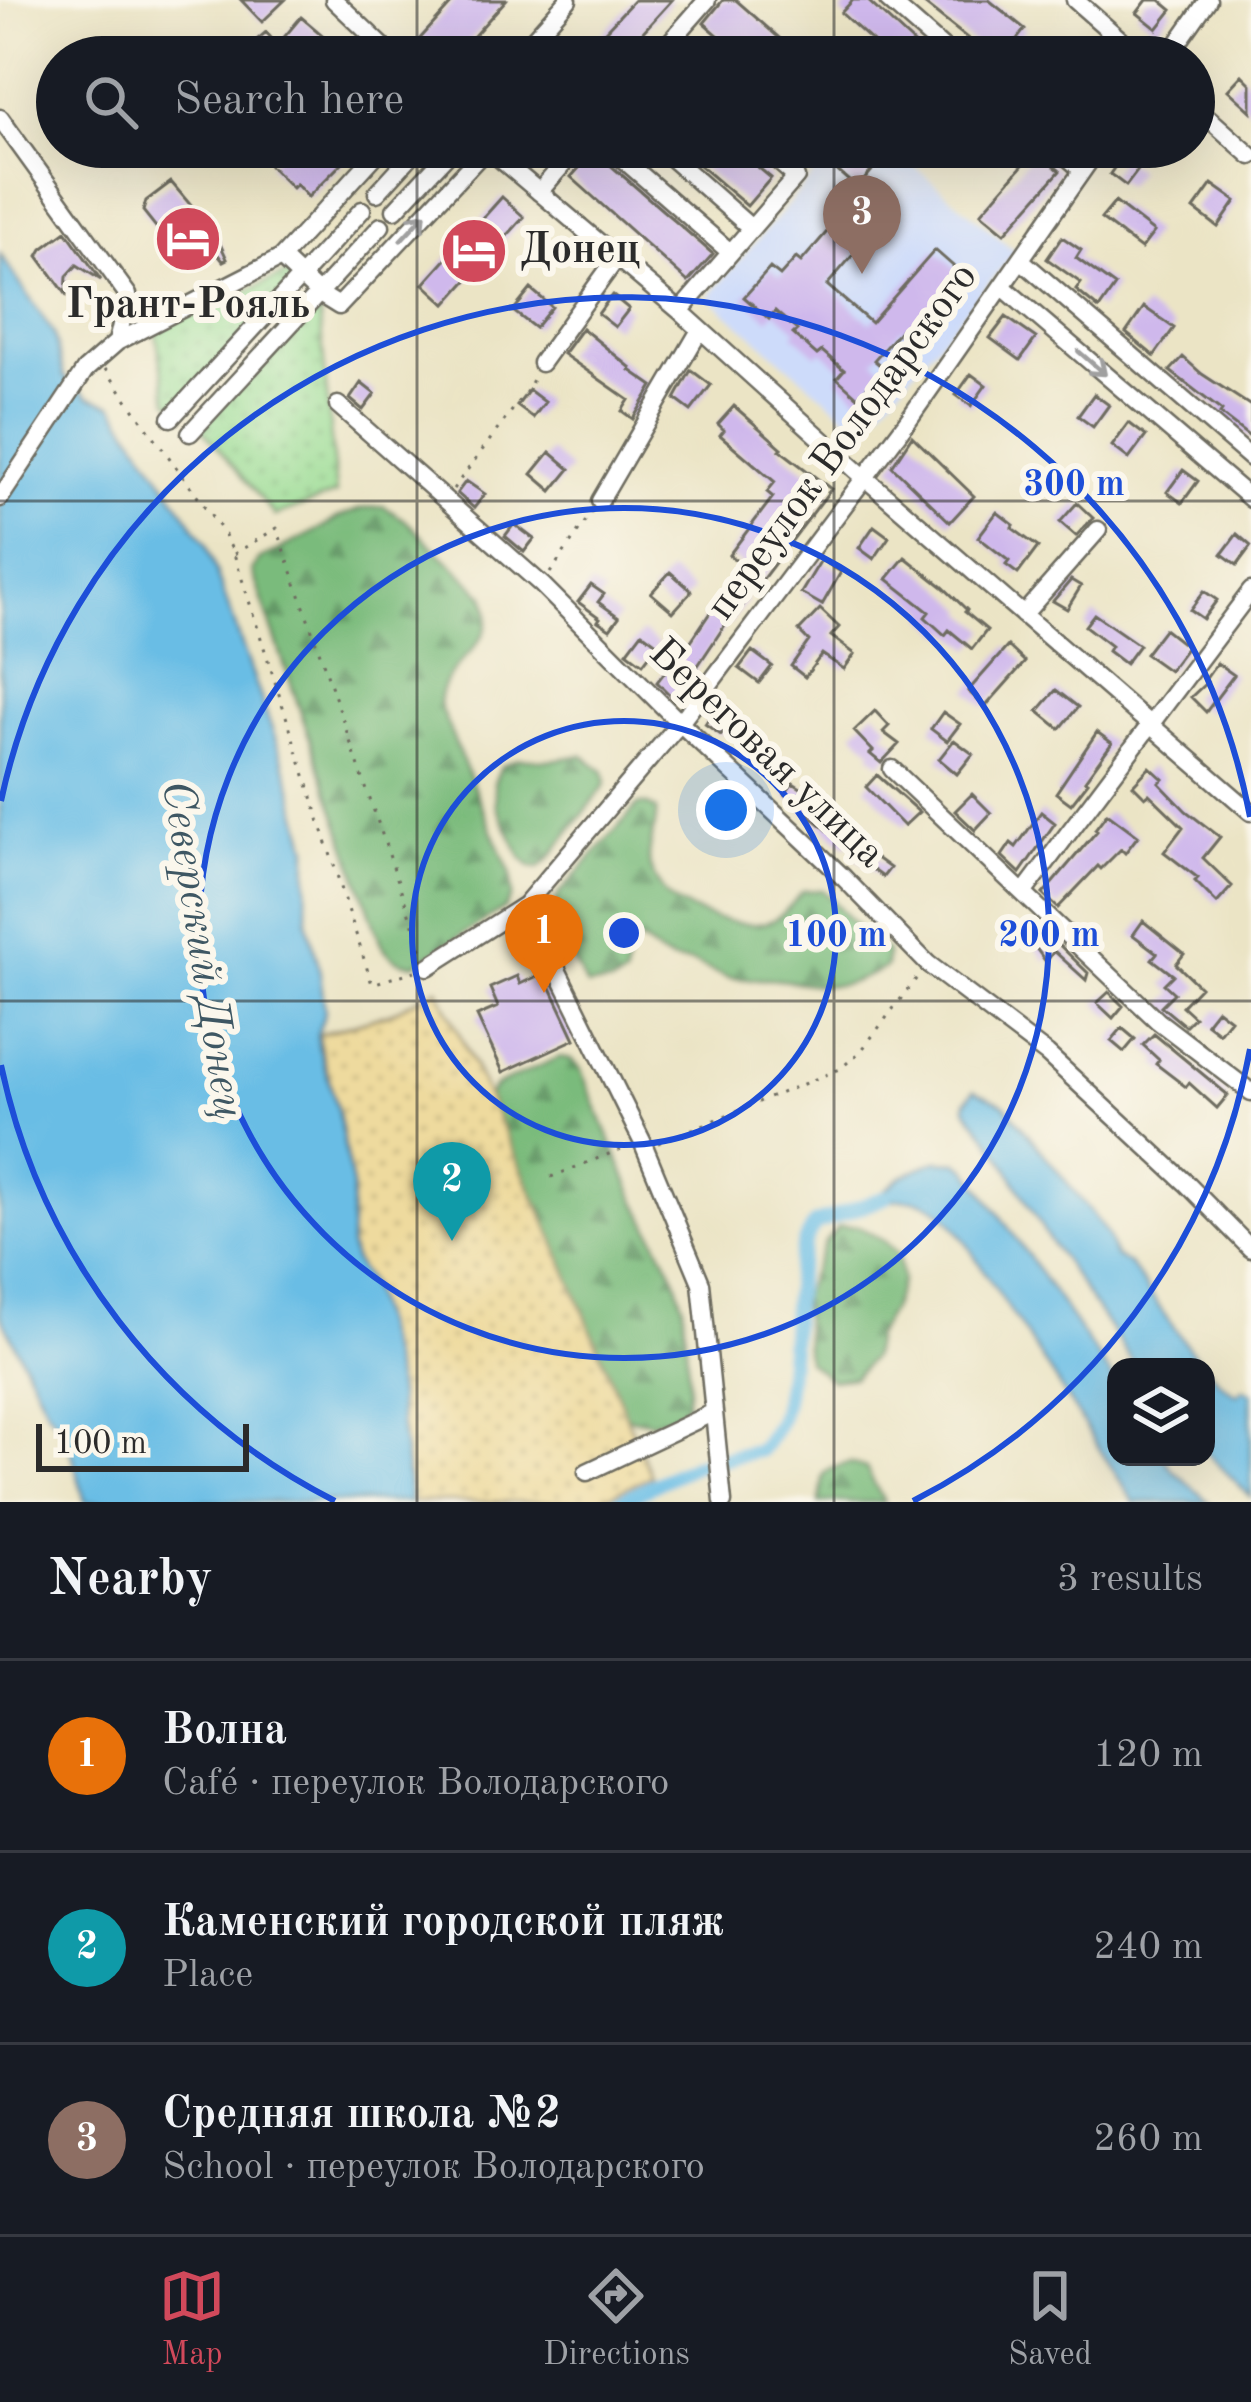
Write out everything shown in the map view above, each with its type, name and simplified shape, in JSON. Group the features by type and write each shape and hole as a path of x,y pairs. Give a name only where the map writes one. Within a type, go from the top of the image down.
{"street":[{"path":"334,0 372,36"},
{"path":"536,36 568,0"},
{"path":"676,36 706,0"},
{"path":"888,0 929,36"},
{"path":"1075,0 1116,36"},
{"path":"1183,36 1208,0"},
{"path":"0,118 36,168"},
{"path":"1215,124 1251,156"},
{"path":"36,168 128,295 117,342"},
{"path":"0,498 91,364 117,342 281,257 364,168"},
{"path":"377,193 399,168"},
{"path":"395,210 434,168"},
{"path":"281,257 338,306 468,168"},
{"path":"510,168 1251,812"},
{"path":"538,192 559,168"},
{"path":"633,168 730,253"},
{"path":"683,168 752,228"},
{"path":"680,311 796,176 787,168"},
{"name":"переулок Володарского","path":"428,967 525,904 680,723 866,478 1081,169"},
{"path":"171,418 362,210"},
{"path":"190,433 380,226"},
{"path":"541,363 616,259"},
{"path":"1022,260 1251,458"},
{"path":"1003,287 1251,499"},
{"path":"600,501 700,330"},
{"name":"Береговая улица","path":"338,406 542,585 928,964 1047,1054 1251,1249"},
{"path":"1023,615 1098,530"},
{"path":"1024,892 1251,591"},
{"path":"892,769 1158,1021 1251,1092"},
{"path":"525,904 643,1144 701,1283 723,1502"},
{"path":"587,1472 714,1412"}],"path":[{"path":"445,499 529,388 541,363"},
{"path":"91,364 224,533 234,554 372,984 428,967 277,528 234,554"},
{"path":"542,585 600,501"},
{"path":"551,1177 840,1069 860,1051 928,964"}],"shaded area":[{"path":"820,168 834,168 857,187 874,168 917,168 1016,252 863,430 708,297"}],"green space":[{"path":"294,271 299,277 178,408 168,400 155,329"},
{"path":"318,296 336,494 275,516 201,427"},
{"path":"383,506 405,520 485,596 486,629 450,675 439,705 511,875 512,896 505,908 415,964 395,959 381,944 252,571 259,560 337,518"},
{"path":"583,755 604,772 606,784 549,859 539,868 531,867 521,857 496,805 494,783 501,766 521,759"},
{"path":"638,805 656,810 650,867 669,898 717,919 758,924 778,917 803,891 823,890 865,936 887,951 886,967 856,981 833,985 732,978 694,963 671,960 631,941 623,943 625,977 612,984 587,986 549,918 559,894"},
{"path":"560,1057 580,1068 634,1196 676,1279 683,1305 689,1384 686,1404 673,1416 652,1422 619,1415 485,1100 496,1086"},
{"path":"858,1226 898,1254 902,1280 875,1336 871,1358 854,1377 831,1380 807,1361 802,1296 825,1242 838,1227"},
{"path":"850,1463 866,1468 884,1502 819,1502 826,1472"}],"sand":[{"path":"438,988 553,1237 651,1476 595,1502 410,1502 395,1379 370,1286 350,1245 352,1187 317,1035 390,1013"}],"water":[{"name":"Северский Донец","path":"0,254 54,334 64,377 88,397 113,405 206,544 290,780 308,848 307,920 325,1011 318,1045 337,1108 352,1187 350,1245 370,1286 395,1379 410,1502 85,1502 62,1429 46,1408 0,1314"},
{"path":"974,1090 1004,1104 1090,1211 1115,1257 1129,1264 1198,1358 1130,1358 1046,1235 966,1101"},
{"path":"936,1161 958,1162 968,1169 1107,1370 1107,1460 949,1219 916,1200 868,1204 901,1177"},
{"path":"1215,1376 1237,1394 1243,1389 1251,1392 1251,1497 1215,1461"},
{"path":"1111,1466 1170,1466 1209,1502 1134,1502"}],"building":[{"path":"241,0 285,0 262,22"},
{"path":"455,0 506,0 474,36 422,36"},
{"path":"634,0 672,0 639,36 601,36"},
{"path":"723,0 736,0 777,36 719,36 704,23"},
{"path":"853,0 867,0 906,36 867,36 841,13"},
{"path":"919,0 989,0 1025,29 1020,36 964,36"},
{"path":"1147,0 1160,0 1172,10 1157,29 1137,13"},
{"path":"301,17 323,36 285,36"},
{"path":"1242,75 1251,84 1251,111 1228,90"},
{"path":"272,168 337,168 308,197 296,184 292,188"},
{"path":"579,168 614,168 713,254 688,282 571,177"},
{"path":"703,168 759,168 771,178 747,206"},
{"path":"834,168 874,168 857,188"},
{"path":"1020,168 1060,171 1005,233 981,213"},
{"path":"1114,168 1138,170 1126,186 1110,174"},
{"path":"171,182 216,235 227,259 223,261 192,222 181,217 170,228 170,245 143,211 146,201"},
{"path":"1212,184 1236,201 1218,227 1194,209"},
{"path":"864,189 890,212 827,285 871,323 935,250 962,274 910,334 902,328 874,360 883,368 858,397 837,378 844,370 822,351 817,355 775,311 769,319 744,297 770,268 780,276 796,258 801,262"},
{"name":"Донец","path":"502,197 524,217 446,304 424,284"},
{"path":"1115,202 1154,232 1141,249 1101,219"},
{"path":"66,231 101,280 77,265 67,276 66,294 38,256"},
{"path":"1062,237 1081,250 1076,258 1115,286 1099,309 1076,290 1081,283 1047,259"},
{"path":"531,289 552,307 535,328 513,311"},
{"path":"612,295 629,309 615,327 598,314"},
{"path":"1144,307 1174,328 1154,356 1126,333"},
{"path":"1006,317 1036,338 1020,360 990,338"},
{"path":"582,328 653,386 633,419 622,411 629,400 563,354"},
{"path":"1183,357 1251,406 1251,438 1170,371"},
{"path":"691,370 711,385 691,411 675,399"},
{"path":"971,374 986,385 971,406 956,395"},
{"path":"361,383 375,394 363,410 350,399"},
{"path":"529,390 545,402 533,418 517,406"},
{"path":"1094,394 1109,405 1093,427 1078,416"},
{"path":"734,406 831,489 762,580 729,555 773,497 767,492 775,482 720,435 724,430 718,424"},
{"path":"1129,423 1146,436 1129,459 1112,446"},
{"path":"912,436 974,496 950,522 892,466"},
{"path":"550,452 570,469 552,491 532,474"},
{"path":"1183,470 1198,481 1182,503 1167,492"},
{"path":"466,481 485,494 474,508 457,493"},
{"path":"1077,503 1093,518 1076,536 1060,522"},
{"path":"997,512 1038,547 1018,574 978,537"},
{"path":"514,524 534,539 524,552 505,536"},
{"path":"874,526 889,537 874,559 859,548"},
{"path":"1237,534 1251,546 1237,565 1222,554"},
{"path":"905,557 987,630 972,649 949,630 945,635 925,617 929,612 887,579"},
{"path":"821,560 841,572 822,605 801,593"},
{"path":"670,572 692,591 673,612 651,593"},
{"path":"1071,580 1081,586 1067,609 1053,601"},
{"path":"591,585 604,594 598,602 619,617 610,629 578,602"},
{"path":"728,586 747,600 675,700 657,682 676,663"},
{"path":"1204,591 1217,600 1203,619 1190,610"},
{"path":"820,609 839,627 831,636 855,654 844,669 822,654 805,677 791,666 809,641 799,631"},
{"path":"1094,614 1139,645 1125,664 1085,626"},
{"path":"1164,629 1187,647 1169,671 1145,654"},
{"path":"642,632 658,644 643,664 627,652"},
{"path":"1008,646 1025,662 985,707 968,691"},
{"path":"752,651 772,666 759,683 739,668"},
{"path":"1217,663 1234,675 1206,712 1191,697"},
{"path":"1056,690 1078,707 1060,729 1038,711"},
{"path":"717,706 734,717 721,735 705,724"},
{"path":"875,711 889,726 883,732 899,744 881,763 854,731"},
{"path":"943,712 960,724 947,741 931,729"},
{"path":"1097,732 1112,743 1071,804 1056,793"},
{"path":"954,740 973,754 957,774 939,759"},
{"path":"1150,767 1186,811 1220,837 1203,858 1232,886 1217,903 1195,881 1198,878 1164,852 1183,827 1133,785"},
{"path":"877,775 919,812 904,826 866,787"},
{"path":"793,783 829,806 826,810 856,832 846,846 785,794"},
{"path":"972,794 991,813 975,830 955,811"},
{"path":"1041,812 1055,823 1020,873 1002,856 1011,843 1016,847"},
{"path":"1107,813 1138,836 1125,853 1121,849 1101,869 1098,866 1058,908 1043,894"},
{"path":"861,847 890,868 883,877 854,856"},
{"path":"1143,921 1184,954 1176,964 1200,987 1182,1006 1194,1017 1185,1026 1161,1006 1174,993 1164,984 1173,975 1152,959 1157,953 1133,935"},
{"path":"1046,932 1088,973 1086,980 1054,951 1046,962 1035,947"},
{"path":"544,973 575,1039 503,1072 477,1016 498,1007 490,988 517,976 520,984"},
{"path":"1109,992 1123,1006 1113,1018 1097,1003"},
{"path":"1217,1009 1230,1019 1219,1033 1206,1023"},
{"path":"1122,1028 1135,1039 1124,1052 1111,1041"},
{"path":"1154,1034 1228,1095 1217,1108 1189,1083 1186,1087 1156,1064 1159,1060 1143,1045"}],"waterway":[{"path":"618,1502 694,1465 760,1450 778,1422 785,1397 795,1288 806,1240 815,1224 886,1197"}],"place":[{"name":"Грант-Рояль","path":"188,239"},
{"name":"Донец","path":"474,251"},
{"name":"Средняя школа №2","path":"862,274"},
{"name":"Волна","path":"544,993"},
{"name":"Каменский городской пляж","path":"452,1241"}]}
